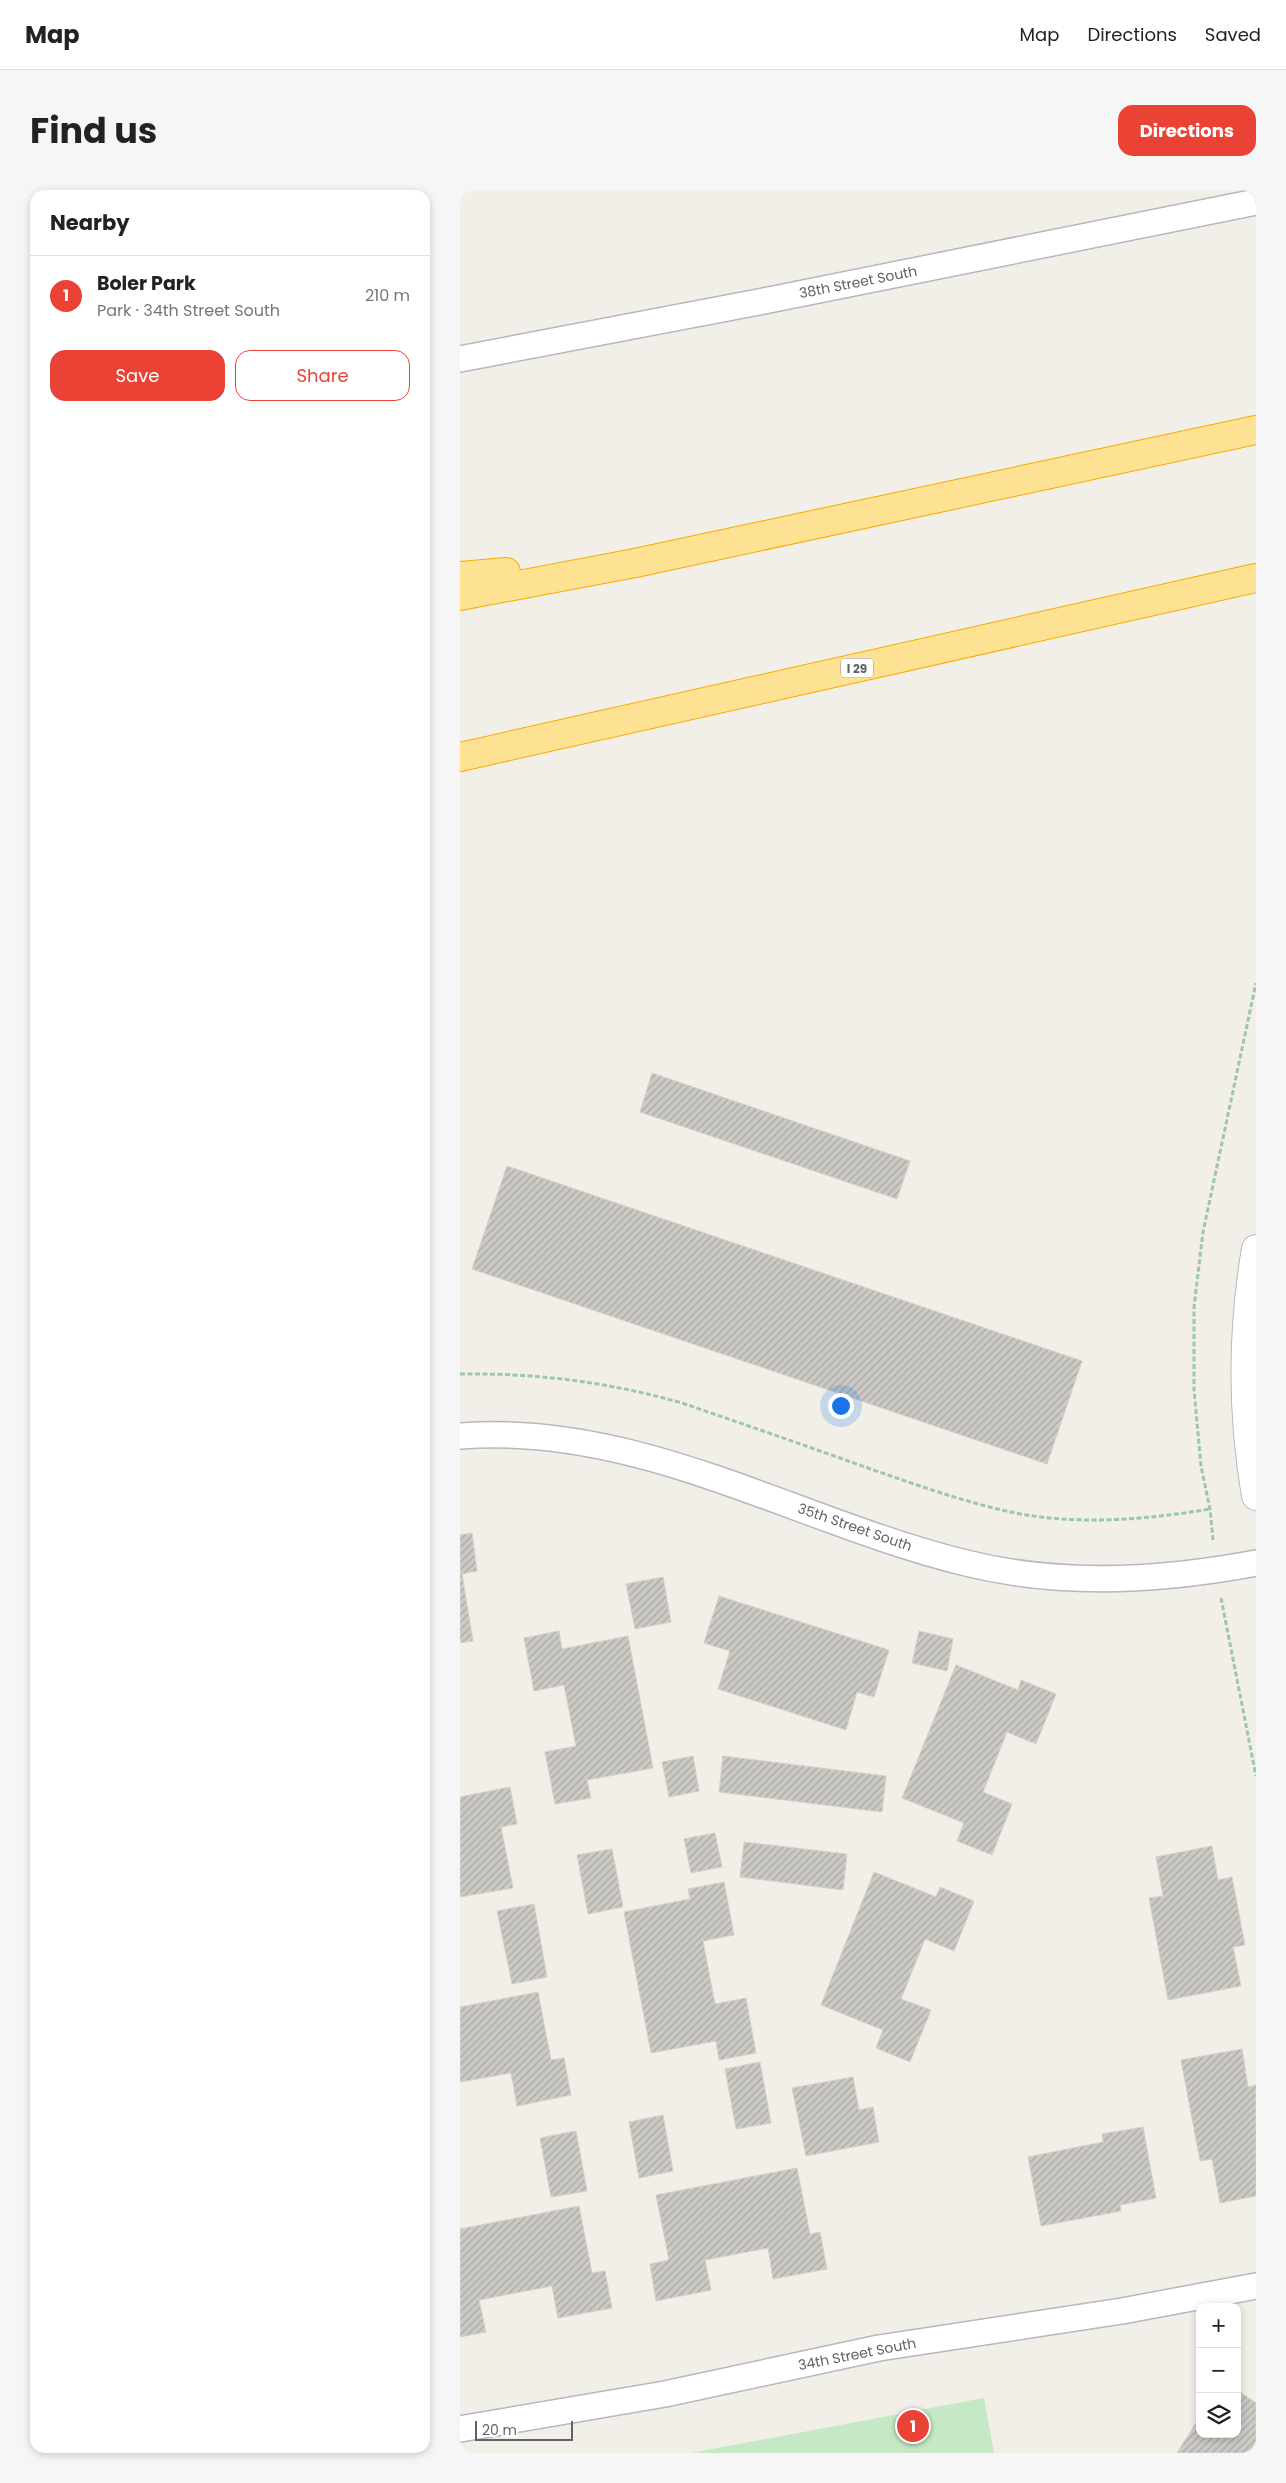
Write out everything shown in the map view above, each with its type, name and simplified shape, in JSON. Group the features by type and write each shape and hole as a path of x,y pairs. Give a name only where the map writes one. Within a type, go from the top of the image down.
{"highway":[{"path":"460,596 635,563 1256,430"},
{"path":"460,576 635,563"},
{"name":"I 29","path":"460,757 1255,578"}],"street":[{"name":"38th Street South","path":"460,359 774,299 1256,202"},
{"path":"1256,1249 1246,1328 1245,1388 1251,1468 1256,1496"},
{"name":"35th Street South","path":"460,1436 490,1433 589,1442 692,1470 966,1564 1022,1574 1109,1580 1216,1570 1256,1563"},
{"name":"34th Street South","path":"460,2429 665,2394 879,2348 1122,2311 1256,2286"}],"path":[{"path":"1256,983 1203,1232 1194,1307 1194,1390 1201,1466 1210,1509 1216,1570 1256,1776"},
{"path":"460,1374 496,1374 588,1381 642,1392 682,1403 935,1491 1007,1511 1057,1518 1120,1519 1159,1517 1210,1509"}],"green space":[{"path":"984,2398 994,2453 691,2453"}],"building":[{"path":"652,1073 910,1161 897,1199 640,1112"},
{"path":"507,1166 1082,1361 1047,1464 472,1269"},
{"path":"472,1533 477,1571 462,1574 473,1641 460,1643 460,1535"},
{"path":"663,1577 671,1622 635,1629 626,1584"},
{"path":"719,1596 889,1650 874,1697 857,1692 846,1730 718,1689 730,1651 704,1643"},
{"path":"559,1631 562,1649 628,1636 653,1768 587,1780 591,1798 555,1804 545,1752 576,1746 564,1685 534,1691 524,1638"},
{"path":"919,1631 953,1639 947,1671 912,1663"},
{"path":"956,1665 1018,1690 1021,1680 1056,1694 1036,1744 1007,1732 983,1792 1012,1804 992,1855 957,1841 964,1823 902,1798"},
{"path":"693,1756 699,1791 669,1797 662,1762"},
{"path":"723,1756 886,1776 882,1812 719,1792"},
{"path":"510,1787 517,1824 501,1827 513,1888 460,1897 460,1797"},
{"path":"715,1833 722,1867 691,1873 684,1839"},
{"path":"744,1842 847,1854 843,1890 740,1877"},
{"path":"1212,1846 1218,1880 1232,1877 1245,1945 1233,1947 1241,1986 1168,2000 1149,1898 1163,1896 1156,1857"},
{"path":"612,1849 623,1907 588,1914 577,1855"},
{"path":"874,1872 936,1897 940,1887 974,1901 954,1951 925,1939 901,1999 931,2010 910,2062 876,2048 883,2030 821,2005"},
{"path":"724,1882 734,1935 703,1941 715,2004 746,1998 756,2053 719,2060 716,2041 651,2053 624,1912 690,1899 688,1889"},
{"path":"534,1904 547,1977 512,1984 497,1911"},
{"path":"538,1992 551,2060 564,2058 571,2095 517,2106 511,2073 460,2082 460,2007"},
{"path":"1242,2049 1248,2087 1256,2085 1256,2196 1220,2203 1212,2159 1200,2161 1181,2060"},
{"path":"760,2062 771,2123 736,2129 725,2069"},
{"path":"853,2077 859,2110 873,2107 879,2142 806,2156 792,2088"},
{"path":"663,2115 673,2171 639,2178 629,2122"},
{"path":"1143,2127 1156,2198 1120,2205 1121,2211 1041,2226 1028,2157 1103,2142 1102,2134"},
{"path":"576,2131 587,2191 551,2197 540,2138"},
{"path":"797,2168 810,2234 820,2232 827,2269 773,2279 768,2248 705,2260 711,2290 656,2301 650,2264 669,2260 656,2195"},
{"path":"579,2206 592,2273 605,2271 612,2308 558,2318 552,2286 479,2300 486,2332 460,2337 460,2229"},
{"path":"1241,2393 1256,2403 1256,2453 1177,2453 1196,2423 1196,2438 1241,2438"}],"place":[{"name":"Boler Park","path":"913,2426"}]}
